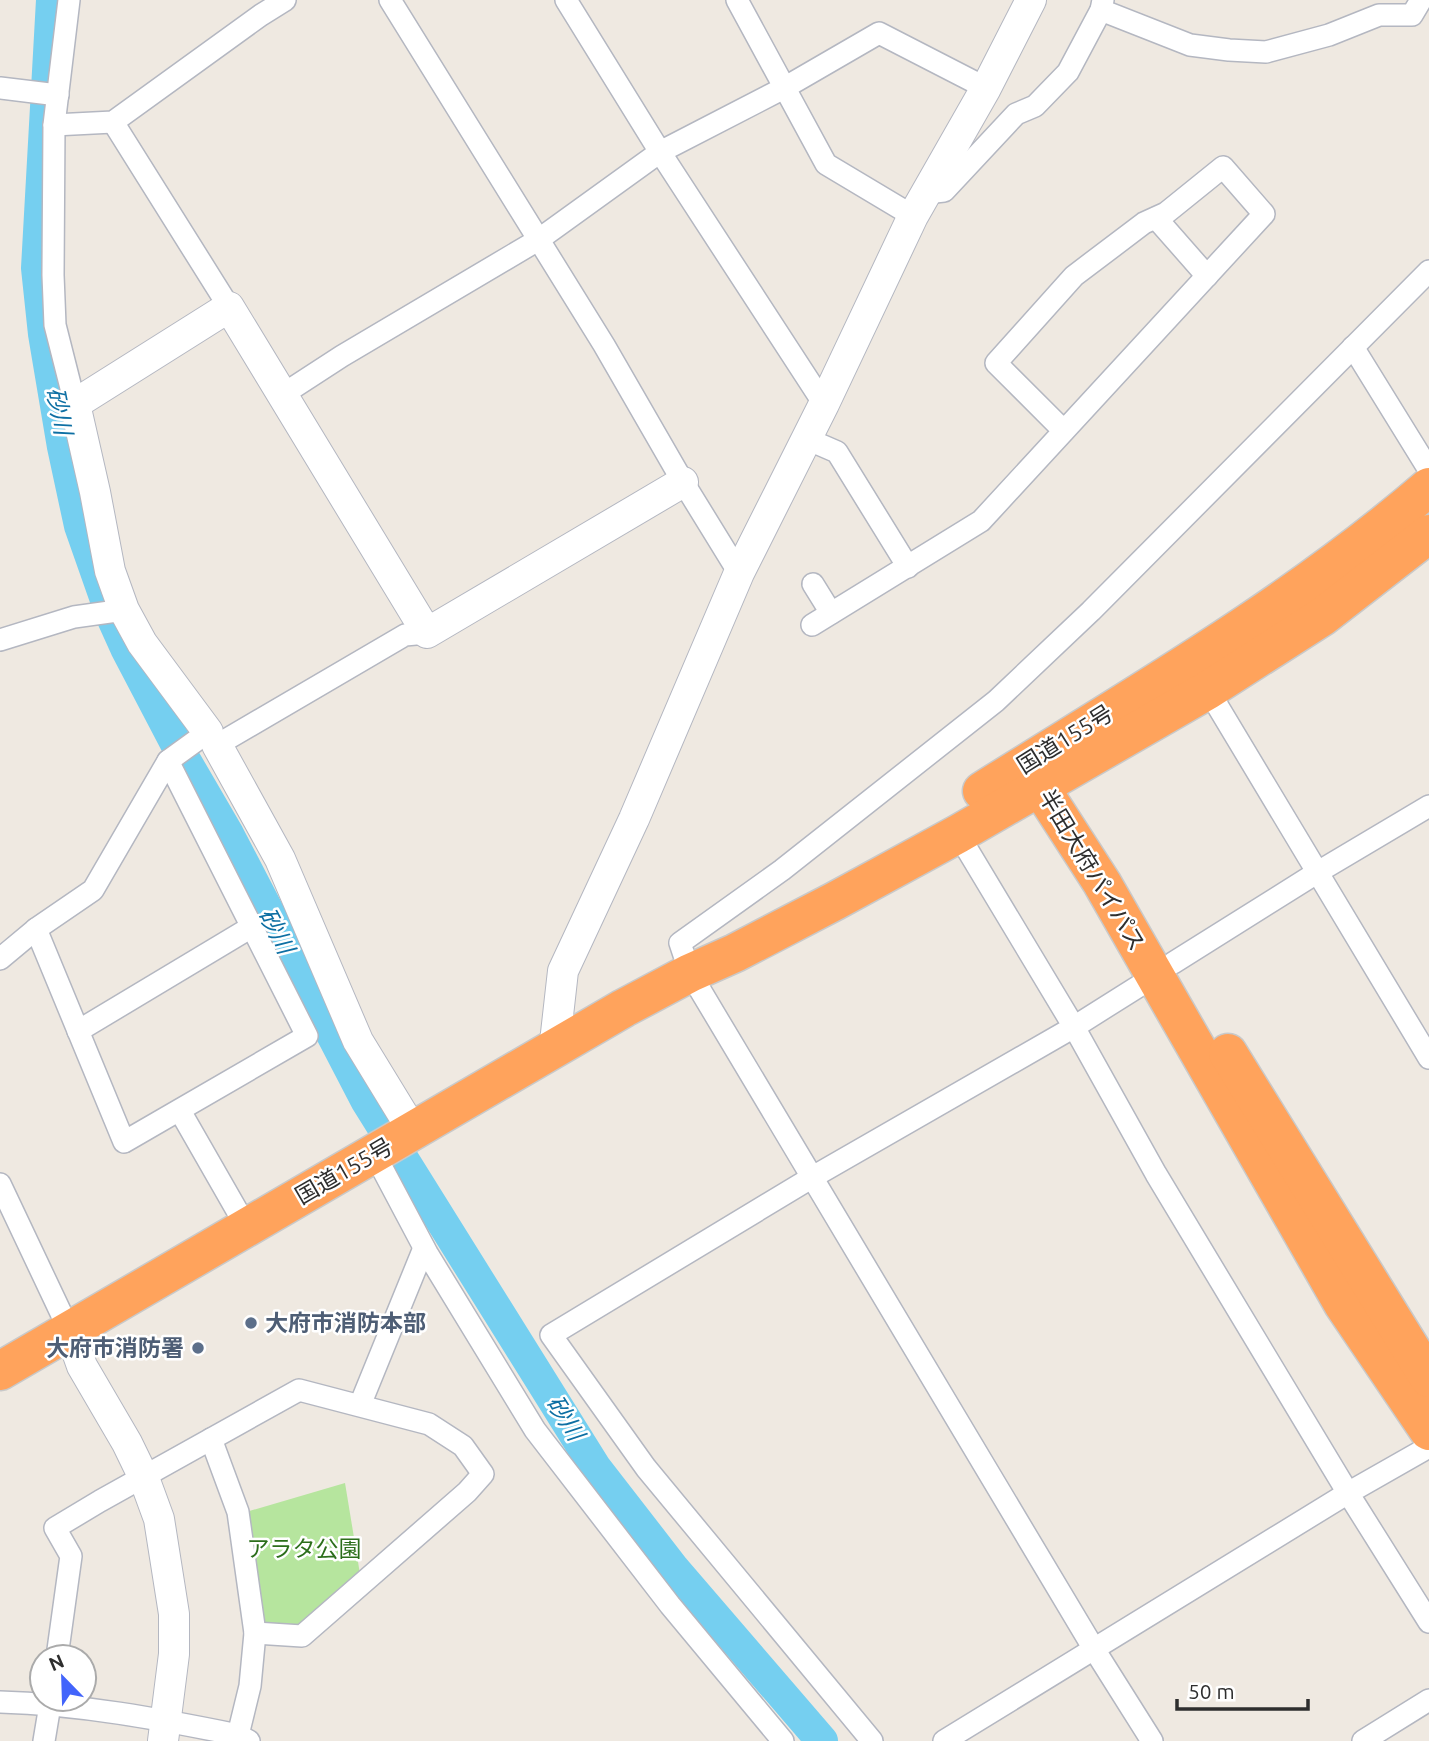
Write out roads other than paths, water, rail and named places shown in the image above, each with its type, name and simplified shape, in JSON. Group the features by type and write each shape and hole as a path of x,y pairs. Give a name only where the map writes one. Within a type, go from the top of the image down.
{"highway":[{"name":"国道155号","path":"0,1371 624,1008 735,953 958,834 1350,552 1429,486"},
{"name":"国道155号","path":"690,973 732,940 947,813 1044,774 1208,690 1322,617 1429,534"},
{"name":"半田大府パイパス","path":"1044,774 1164,970 1429,1378"},
{"name":"半田大府パイパス","path":"1164,970 1343,1304 1429,1431"}],"street":[{"path":"69,0 54,125 55,325 95,492 110,571 123,610 142,643 211,737 280,859 358,1041 413,1132"},
{"path":"54,125 113,122 285,0"},
{"path":"390,0 604,345 739,573"},
{"path":"566,0 660,152 824,404"},
{"path":"737,0 826,164 919,205"},
{"path":"554,1051 563,971 634,819 739,573 807,439 919,205 986,88 1031,0"},
{"path":"919,205 944,191 1016,114 1035,106 1068,72 1102,5 1190,45 1266,52 1329,35 1378,15 1412,15 1421,0"},
{"path":"282,395 342,356 538,240 660,152 784,88 879,33 986,88"},
{"path":"0,88 57,95"},
{"path":"113,122 427,633"},
{"path":"811,625 981,521 1207,276 1264,214 1223,167 1167,213 1144,223 1074,276 996,363 1064,431"},
{"path":"1156,218 1207,276"},
{"path":"1152,1741 811,1178 690,973 680,943 782,870 996,701 1091,611 1429,271"},
{"path":"75,404 229,307"},
{"path":"1353,347 1429,470"},
{"path":"807,439 837,452 908,567"},
{"path":"0,959 36,929 93,890 169,761 405,635 427,633 683,482"},
{"path":"813,584 831,613"},
{"path":"0,640 74,617 123,610"},
{"path":"1208,690 1429,1058"},
{"path":"36,929 124,1142 307,1036 169,761"},
{"path":"872,1741 646,1468 551,1335 811,1178 1073,1027 1318,872 1429,806"},
{"path":"958,834 1073,1027 1156,1174 1429,1622"},
{"path":"78,1031 253,926"},
{"path":"180,1111 247,1228"},
{"path":"375,1153 424,1248 535,1430 670,1605 783,1741"},
{"path":"0,1185 70,1332 82,1366 144,1478 159,1519 174,1614 174,1654 165,1731"},
{"path":"360,1405 424,1248"},
{"path":"59,1643 71,1556 55,1528 299,1390 429,1424 463,1446 483,1474 467,1492 302,1636 255,1633"},
{"path":"97,1713 165,1731 243,1738 255,1633 238,1513 211,1439"},
{"path":"944,1741 1348,1493 1429,1447"},
{"path":"1363,1741 1429,1700"},
{"path":"0,1702 28,1701"},
{"path":"44,1741 49,1713"}],"waterway":[{"name":"砂川","path":"52,0 37,268 44,334 63,447 80,526 112,617 182,755 228,834 366,1100 595,1467 674,1569 822,1741"}],"place":[{"name":"大府市消防本部","path":"251,1323"},
{"name":"大府市消防署","path":"198,1348"}],"park label":[{"name":"アラタ公園","path":"304,1549"}]}
